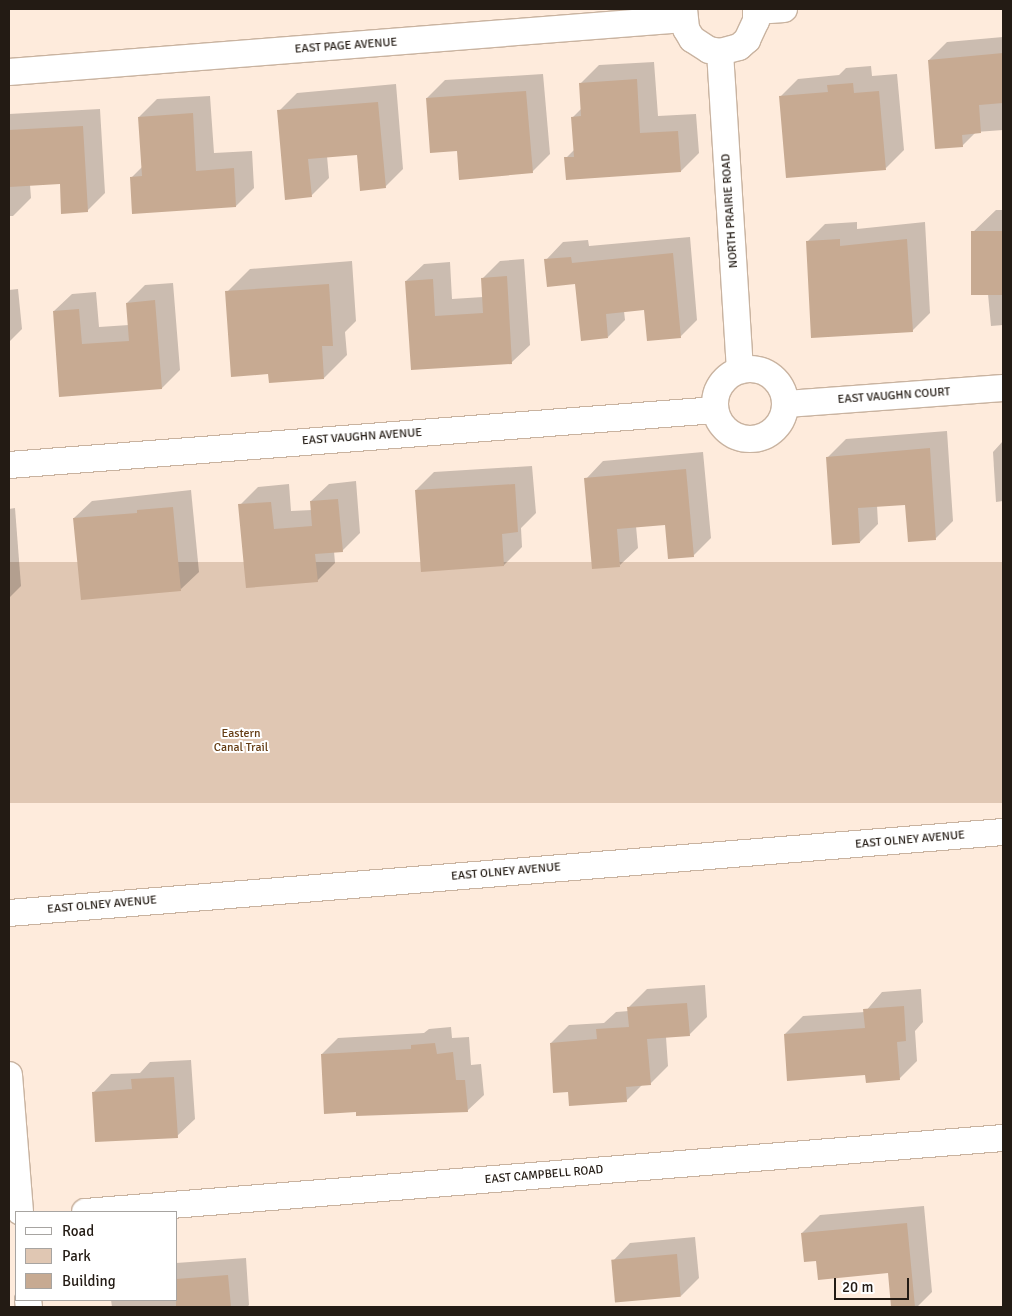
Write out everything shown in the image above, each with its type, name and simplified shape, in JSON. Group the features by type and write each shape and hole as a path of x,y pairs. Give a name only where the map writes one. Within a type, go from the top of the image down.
{"street":[{"path":"720,52 740,47 747,40 756,21 756,10 784,9"},
{"name":"EAST PAGE AVENUE","path":"9,72 684,14 692,39 709,50 720,52"},
{"name":"NORTH PRAIRIE ROAD","path":"720,52 740,370"},
{"path":"751,369 772,376 784,394 786,404 784,415 778,426 760,438 748,440 726,430 719,422 715,410 716,393 720,386 732,373 751,369"},
{"name":"EAST VAUGHN COURT","path":"786,404 1003,388"},
{"name":"EAST VAUGHN AVENUE","path":"9,465 715,410"},
{"name":"EAST OLNEY AVENUE","path":"9,913 1003,832"},
{"path":"9,1075 20,1211"},
{"name":"EAST CAMPBELL ROAD","path":"97,1211 1003,1138"}],"green space":[{"name":"Eastern Canal Trail","path":"9,562 1003,562 1003,803 9,803"}],"building":[{"path":"1003,53 1003,103 979,105 981,133 962,135 963,147 935,149 928,60"},
{"path":"637,79 640,133 678,131 681,172 566,180 564,157 574,157 571,117 581,116 579,83"},
{"path":"853,83 854,93 879,91 886,170 786,178 779,96 828,92 827,85"},
{"path":"526,91 533,173 459,180 457,151 430,153 426,98"},
{"path":"378,102 386,188 360,191 357,155 308,159 312,197 285,200 277,110"},
{"path":"193,113 196,171 234,168 236,207 132,214 130,177 142,176 138,117"},
{"path":"83,126 88,212 61,214 60,184 9,187 9,130"},
{"path":"971,231 1003,231 1003,295 971,295"},
{"path":"840,239 840,246 907,239 913,332 811,338 806,241"},
{"path":"673,253 681,338 647,341 644,310 606,314 608,338 581,341 575,284 547,287 544,259 571,257 572,263"},
{"path":"507,276 512,364 411,370 405,281 433,279 435,316 483,313 481,278"},
{"path":"329,284 333,346 322,346 324,379 269,383 268,374 231,377 225,291"},
{"path":"155,300 162,389 59,397 53,311 79,309 82,344 129,341 126,303"},
{"path":"930,448 936,540 908,542 905,505 858,508 860,543 832,545 826,457"},
{"path":"686,469 694,557 668,559 665,525 617,529 620,567 592,569 584,478"},
{"path":"515,484 518,532 502,534 504,566 421,572 415,490"},
{"path":"338,499 343,552 315,554 318,582 246,588 238,504 271,502 274,529 312,526 310,501"},
{"path":"173,507 181,591 81,600 73,518 137,513 137,510"},
{"path":"687,1003 690,1036 647,1039 651,1085 626,1087 627,1102 569,1106 568,1092 553,1093 550,1043 597,1039 596,1029 629,1027 627,1007"},
{"path":"904,1006 906,1041 897,1042 900,1080 866,1083 865,1075 787,1081 784,1034 865,1028 863,1009"},
{"path":"435,1043 437,1054 453,1052 456,1080 465,1080 468,1112 356,1116 356,1112 324,1114 321,1054 411,1049 411,1045"},
{"path":"174,1077 178,1138 95,1142 92,1092 132,1089 131,1079"},
{"path":"907,1223 915,1307 891,1307 888,1273 818,1280 816,1261 804,1262 801,1233"},
{"path":"677,1254 681,1297 615,1303 611,1260"},
{"path":"228,1275 231,1307 176,1307 176,1301 178,1301 178,1279"}]}
